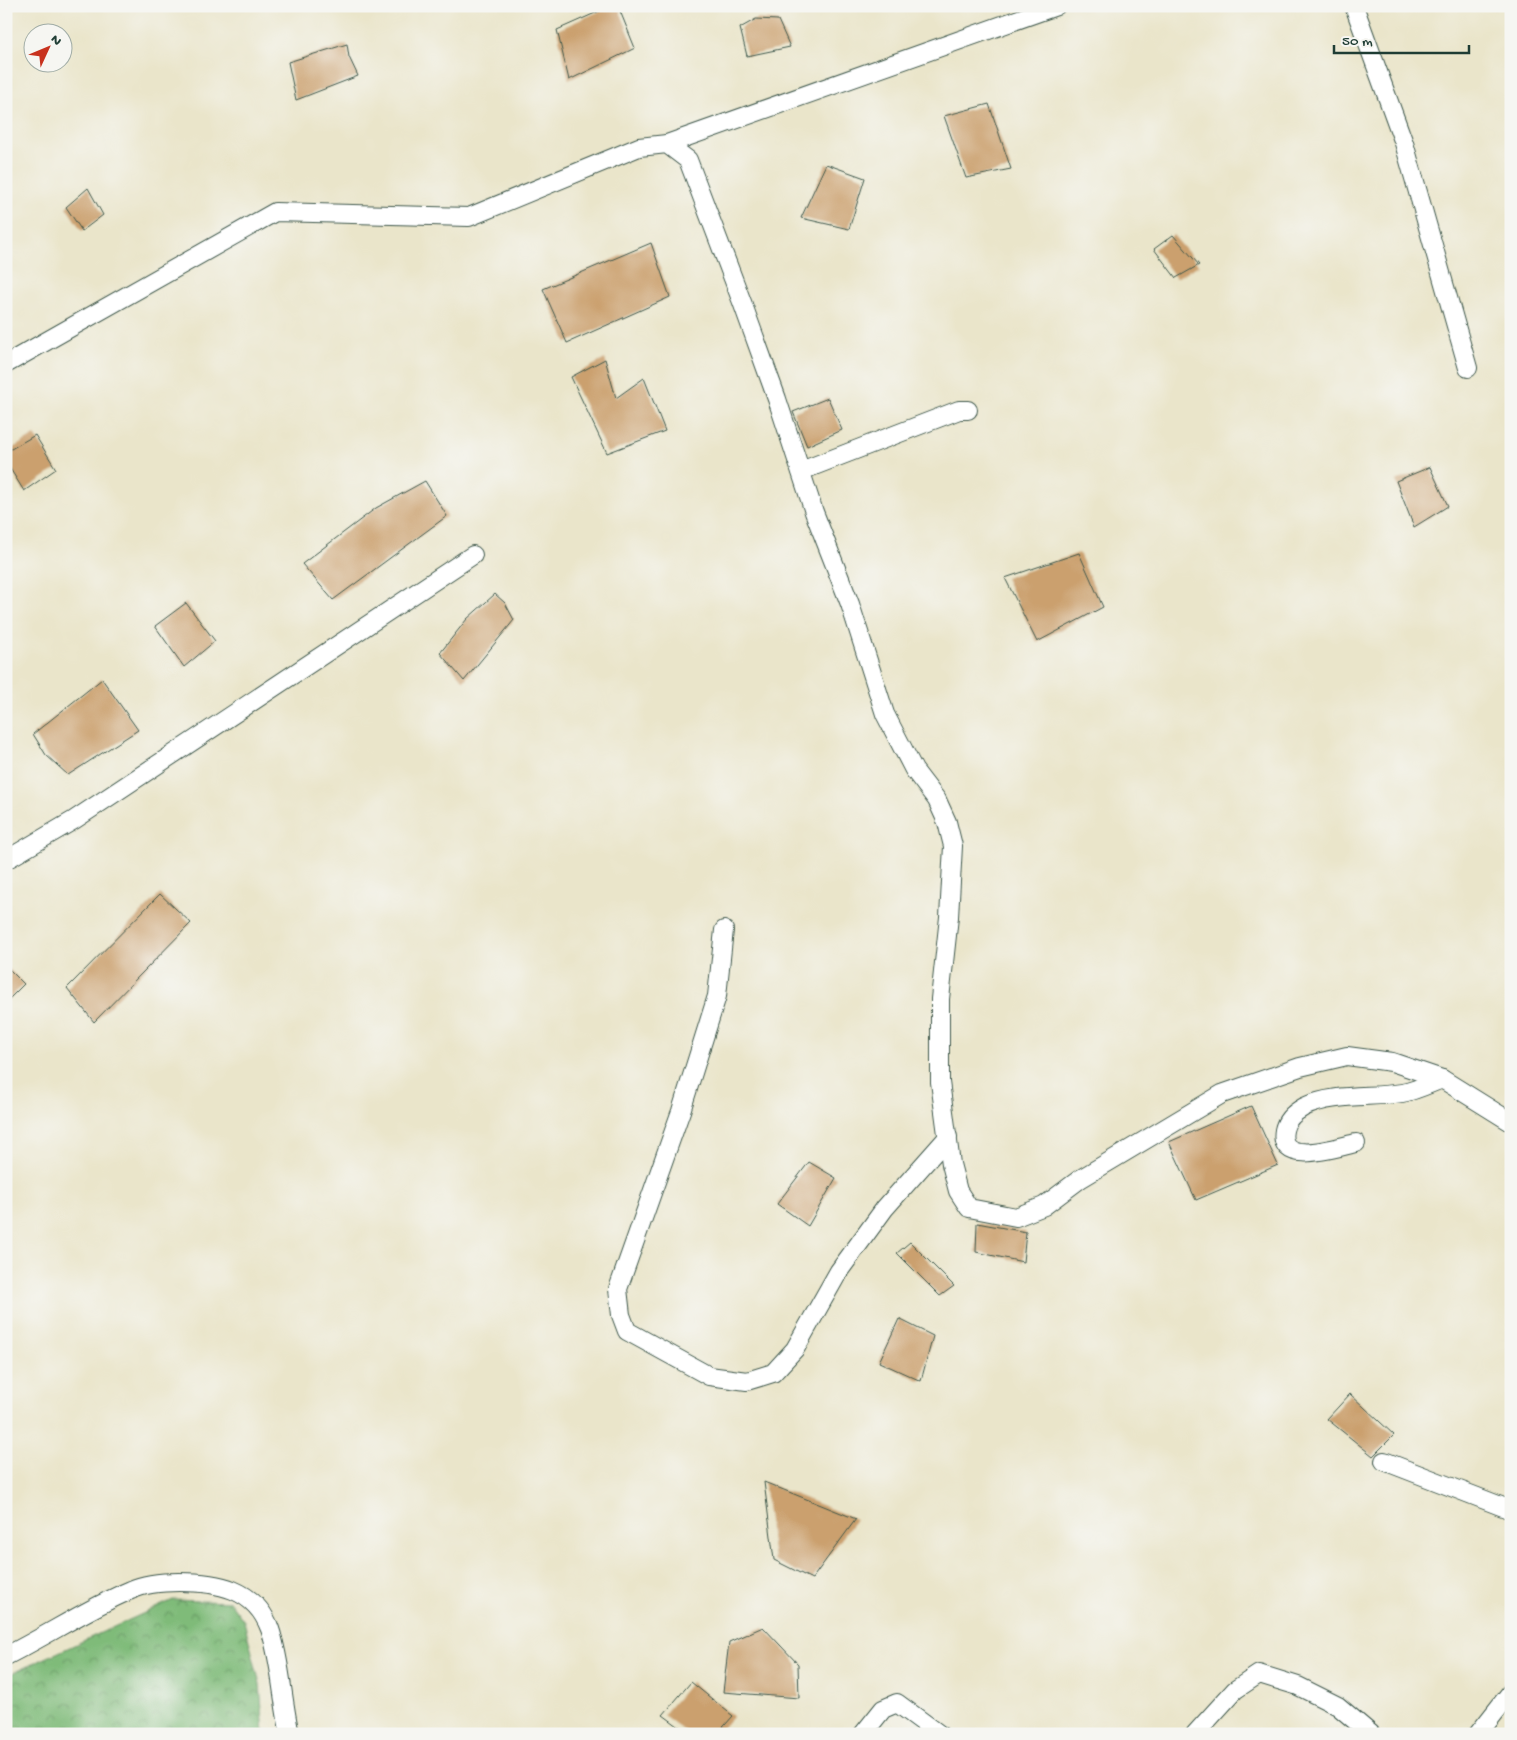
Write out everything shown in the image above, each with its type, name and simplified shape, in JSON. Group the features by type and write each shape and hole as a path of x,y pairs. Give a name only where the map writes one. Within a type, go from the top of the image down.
{"street":[{"path":"6,364 275,212 469,217 639,147 667,144 1056,6"},
{"path":"1354,6 1404,143 1468,368"},
{"path":"667,144 688,160 742,302 850,604 885,714 914,770 938,800 947,822 953,846 949,917 940,999 940,1082 958,1191 969,1208 1016,1217 1044,1206 1080,1179 1222,1094 1300,1067 1347,1056 1392,1062 1442,1079 1511,1122"},
{"path":"801,471 959,410 968,410"},
{"path":"6,860 74,820 473,554"},
{"path":"724,930 717,996 681,1111 618,1289 621,1315 627,1331 709,1376 746,1381 772,1373 795,1349 839,1270 884,1208 948,1137"},
{"path":"1356,1143 1303,1154 1294,1152 1288,1146 1284,1139 1284,1130 1294,1114 1323,1101 1404,1093 1442,1079"},
{"path":"1384,1461 1511,1510"},
{"path":"6,1656 132,1589 158,1582 208,1582 229,1587 255,1605 270,1629 290,1734"},
{"path":"1195,1734 1235,1690 1260,1674 1298,1686 1338,1706 1370,1734"},
{"path":"1478,1734 1511,1692"},
{"path":"863,1734 883,1709 897,1703 939,1734"}],"green space":[{"path":"173,1600 230,1602 244,1621 260,1684 264,1734 6,1734 6,1676"}],"building":[{"path":"611,6 618,6 635,48 569,80 557,30"},
{"path":"756,19 778,20 790,47 747,56 740,28"},
{"path":"347,44 349,57 358,76 296,100 288,62"},
{"path":"989,104 1011,169 966,178 944,116"},
{"path":"826,164 865,178 849,229 801,218"},
{"path":"88,188 103,215 82,231 66,207"},
{"path":"1173,235 1199,265 1176,278 1154,249"},
{"path":"651,243 670,297 567,343 543,289"},
{"path":"605,359 616,398 644,378 665,431 607,453 571,377"},
{"path":"828,398 842,430 807,446 793,412"},
{"path":"35,435 56,469 24,491 6,462 6,452"},
{"path":"1430,467 1448,506 1414,527 1396,481"},
{"path":"425,481 447,516 333,600 302,564 376,508"},
{"path":"1079,553 1103,607 1037,642 1005,578"},
{"path":"495,594 505,603 514,620 464,681 440,653 467,619"},
{"path":"186,603 215,641 184,667 155,626"},
{"path":"102,679 138,730 68,775 46,755 33,734"},
{"path":"160,894 191,923 94,1022 67,988"},
{"path":"6,966 24,984 6,1002"},
{"path":"1251,1106 1278,1165 1196,1200 1169,1142"},
{"path":"809,1162 836,1178 808,1226 777,1204"},
{"path":"977,1223 1026,1232 1023,1262 976,1252"},
{"path":"910,1242 954,1286 940,1296 897,1253"},
{"path":"899,1319 933,1336 921,1381 879,1362"},
{"path":"1350,1394 1394,1435 1373,1456 1327,1419"},
{"path":"764,1482 856,1519 812,1579 774,1560"},
{"path":"763,1627 798,1664 799,1698 723,1692 729,1642"},
{"path":"691,1682 733,1716 717,1734 689,1734 663,1715"}]}
